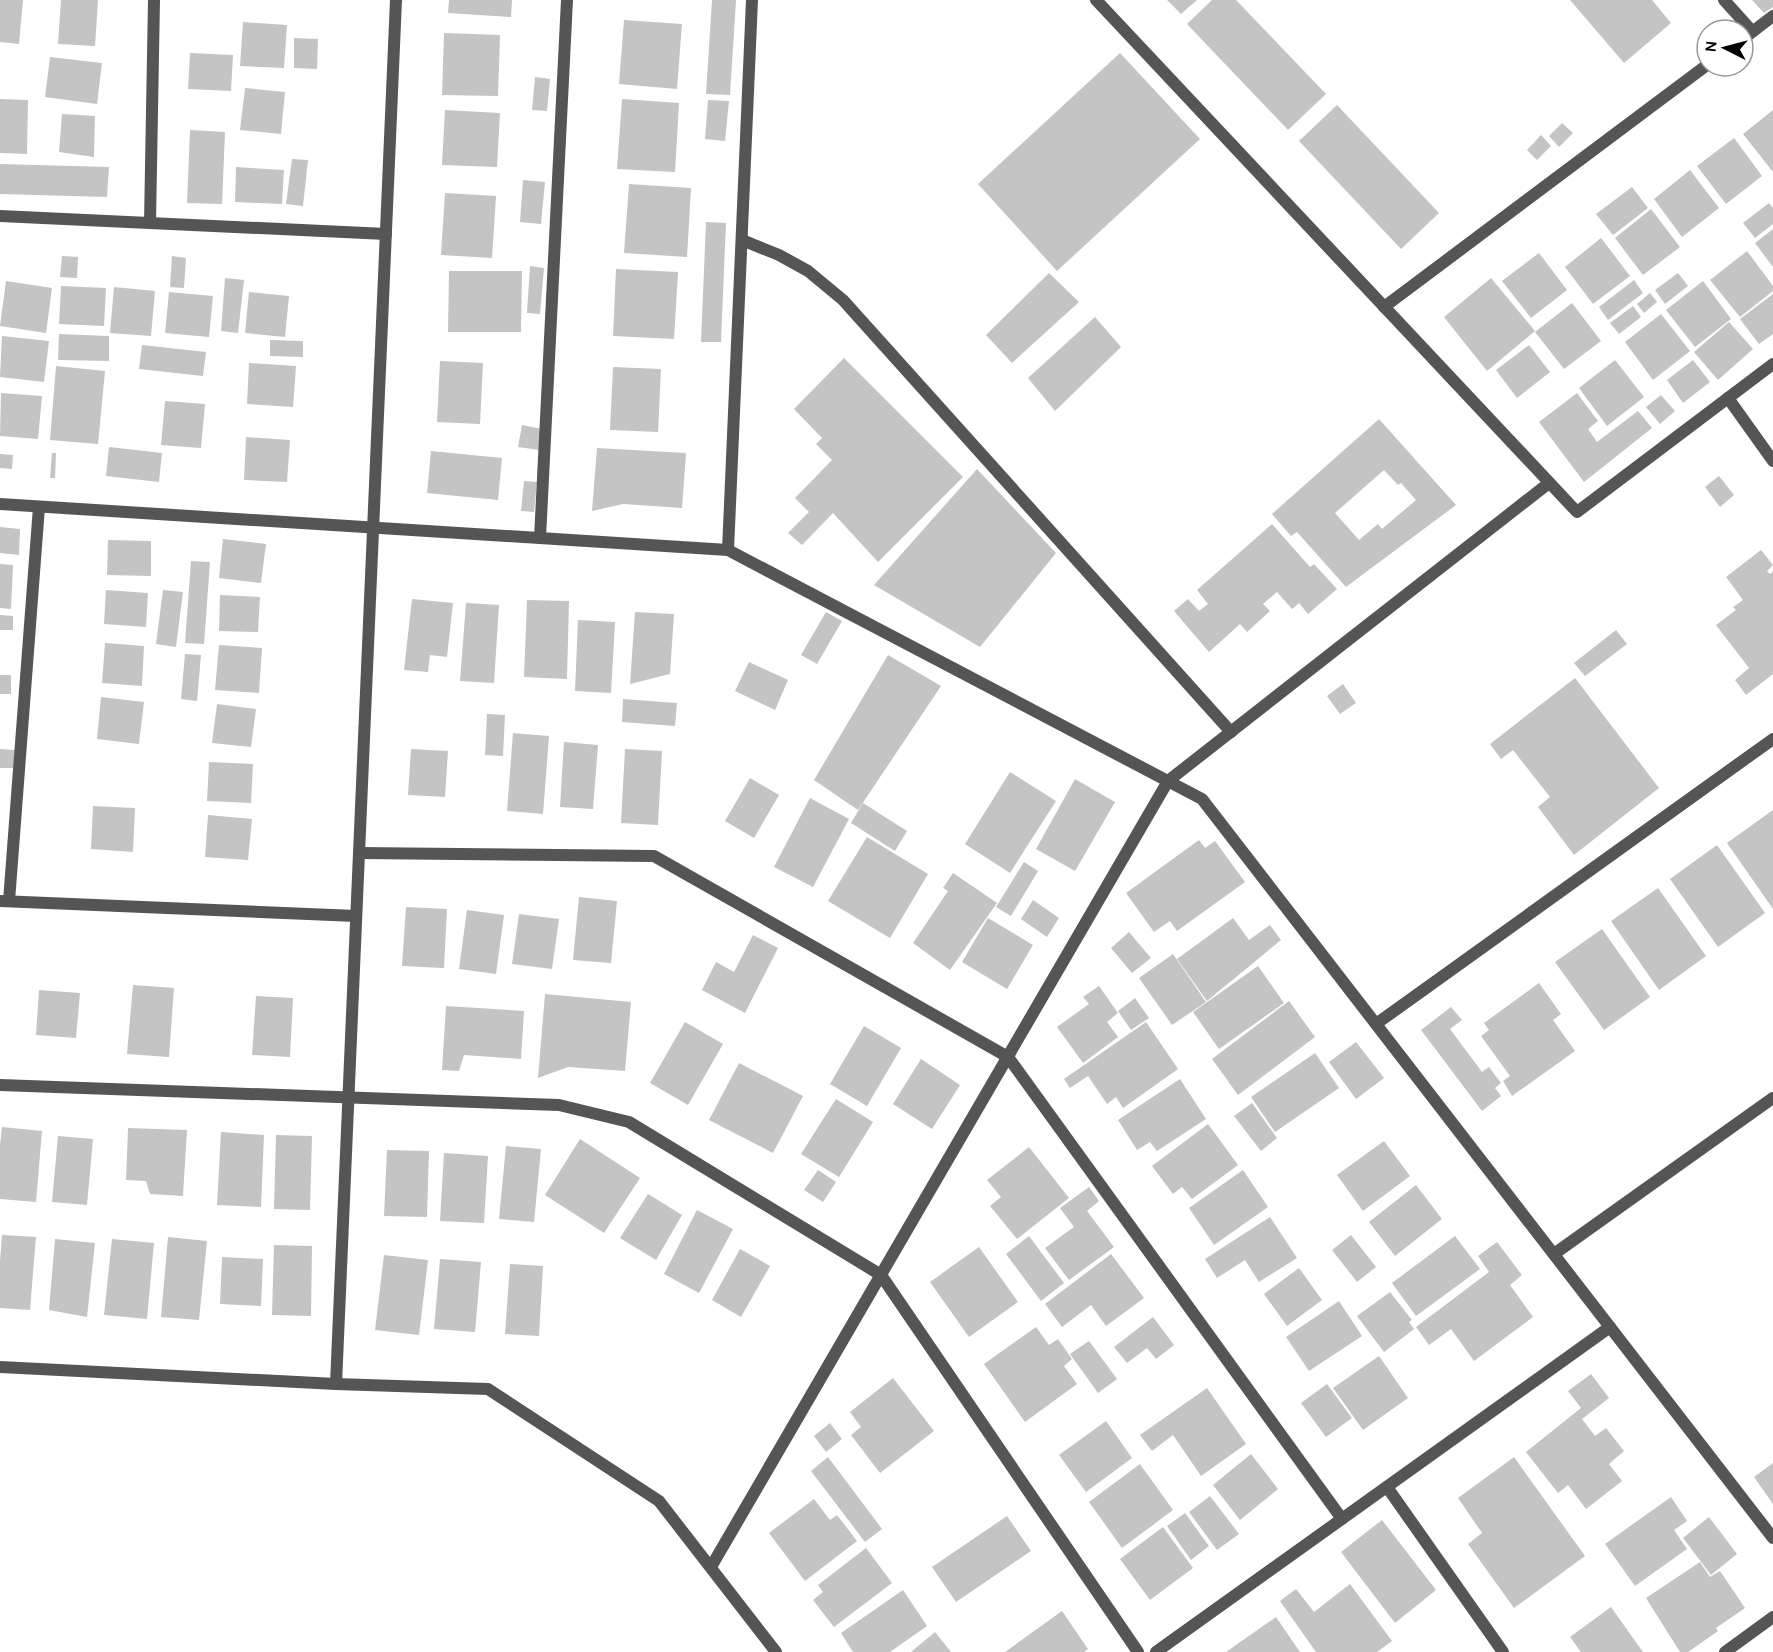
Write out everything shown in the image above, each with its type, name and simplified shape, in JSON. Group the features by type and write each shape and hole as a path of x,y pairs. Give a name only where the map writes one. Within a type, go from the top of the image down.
{"street":[{"path":"150,223 154,0"},
{"path":"336,1384 396,0"},
{"path":"540,538 567,0"},
{"path":"728,550 752,0"},
{"path":"1096,0 1577,512 1773,364"},
{"path":"1724,0 1736,18"},
{"path":"1755,30 1773,16"},
{"path":"1384,307 1695,74"},
{"path":"0,216 386,234"},
{"path":"742,240 779,255 808,271 843,300 1231,732"},
{"path":"1728,398 1773,461"},
{"path":"711,1567 1168,781 1549,483"},
{"path":"0,504 728,550 1202,799 1773,1538"},
{"path":"39,507 5,901 356,916"},
{"path":"1376,1024 1773,739"},
{"path":"359,853 654,856 1008,1057 1342,1519"},
{"path":"0,1085 560,1105 629,1122 881,1275 1138,1652"},
{"path":"1554,1254 1773,1098"},
{"path":"1156,1652 1610,1327"},
{"path":"0,1367 336,1384 488,1389 659,1501 776,1652"},
{"path":"1387,1487 1503,1652"},
{"path":"1725,1652 1773,1617"}],"building":[{"path":"0,0 23,0 19,44 0,42"},
{"path":"61,0 98,0 95,46 58,44"},
{"path":"449,0 512,0 511,17 448,13"},
{"path":"712,0 736,0 730,95 706,94"},
{"path":"1167,0 1197,0 1181,14"},
{"path":"1212,0 1236,0 1326,94 1288,130 1187,24"},
{"path":"1570,0 1652,0 1671,23 1624,63"},
{"path":"1752,0 1773,0 1773,7 1764,13"},
{"path":"624,20 682,24 677,89 619,84"},
{"path":"243,22 287,25 284,68 240,66"},
{"path":"444,33 500,35 498,96 442,95"},
{"path":"294,38 318,39 317,69 294,68"},
{"path":"190,53 233,55 231,91 188,89"},
{"path":"1120,53 1200,139 1057,271 978,184"},
{"path":"50,57 102,63 97,104 45,97"},
{"path":"535,77 550,79 547,111 532,110"},
{"path":"245,88 285,92 281,134 240,130"},
{"path":"0,99 28,100 27,154 0,153"},
{"path":"622,99 679,103 675,172 617,169"},
{"path":"708,100 729,101 725,141 705,139"},
{"path":"1337,105 1439,213 1401,249 1299,141"},
{"path":"445,110 500,113 497,167 442,165"},
{"path":"1773,110 1773,172 1743,134"},
{"path":"62,114 95,116 94,157 59,152"},
{"path":"1562,123 1573,133 1559,147 1549,136"},
{"path":"190,130 225,132 222,204 187,203"},
{"path":"1541,135 1551,146 1537,160 1527,150"},
{"path":"1734,138 1762,176 1726,204 1697,166"},
{"path":"292,159 308,160 303,206 286,204"},
{"path":"0,164 109,167 107,197 0,194"},
{"path":"236,167 284,170 282,204 235,202"},
{"path":"1690,170 1719,208 1682,237 1654,199"},
{"path":"523,180 545,182 541,224 520,222"},
{"path":"629,184 691,188 687,257 624,253"},
{"path":"1632,187 1648,208 1613,235 1596,214"},
{"path":"445,193 496,196 492,258 441,255"},
{"path":"1769,203 1773,208 1773,224 1755,238 1743,223"},
{"path":"1651,209 1680,247 1643,275 1615,238"},
{"path":"706,222 726,223 721,342 701,342"},
{"path":"1773,229 1773,267 1755,243"},
{"path":"1601,238 1630,276 1593,304 1565,267"},
{"path":"1747,251 1773,286 1773,291 1740,317 1710,280"},
{"path":"1539,253 1567,290 1531,318 1502,281"},
{"path":"62,256 78,257 77,278 60,277"},
{"path":"172,256 186,258 184,288 170,287"},
{"path":"530,266 544,268 540,314 527,313"},
{"path":"616,269 678,272 674,339 613,336"},
{"path":"449,271 522,271 521,332 448,332"},
{"path":"1049,273 1079,302 1012,363 986,335"},
{"path":"1678,273 1688,286 1665,304 1655,290"},
{"path":"225,278 244,280 238,333 221,331"},
{"path":"1491,278 1535,331 1487,371 1444,317"},
{"path":"1634,280 1643,293 1608,320 1599,307"},
{"path":"6,281 52,288 46,333 0,326"},
{"path":"1703,281 1731,319 1695,347 1666,310"},
{"path":"61,286 106,288 104,326 59,324"},
{"path":"114,287 155,291 151,336 110,333"},
{"path":"169,292 213,296 209,337 165,333"},
{"path":"249,292 289,296 285,337 245,333"},
{"path":"1650,293 1657,302 1644,313 1637,304"},
{"path":"1773,294 1773,334 1759,344 1740,319"},
{"path":"1572,303 1601,341 1564,369 1535,332"},
{"path":"1633,306 1641,317 1619,334 1610,323"},
{"path":"1661,314 1690,351 1653,380 1625,342"},
{"path":"1095,317 1121,347 1055,411 1028,378"},
{"path":"1729,322 1753,349 1718,380 1694,352"},
{"path":"59,334 109,336 109,361 58,360"},
{"path":"2,336 49,341 44,382 0,377"},
{"path":"270,340 303,341 303,357 270,356"},
{"path":"142,345 206,352 203,376 139,369"},
{"path":"1529,345 1550,372 1517,398 1496,370"},
{"path":"844,358 963,477 878,562 833,513 802,545 788,533 809,512 795,498 832,460 816,444 822,438 794,409"},
{"path":"1615,360 1644,397 1607,426 1579,388"},
{"path":"1693,360 1710,382 1683,403 1667,380"},
{"path":"440,361 483,363 480,424 437,422"},
{"path":"249,363 296,366 293,407 247,404"},
{"path":"56,366 105,371 98,444 50,440"},
{"path":"613,367 661,369 658,432 610,430"},
{"path":"1,393 42,396 38,439 0,436"},
{"path":"1577,393 1598,421 1588,429 1597,442 1638,411 1652,428 1584,482 1539,422"},
{"path":"1661,395 1675,411 1660,424 1646,407"},
{"path":"165,401 205,404 201,448 161,445"},
{"path":"1379,419 1456,505 1346,587 1297,532 1291,536 1272,514","holes":["1384,470 1398,485 1401,483 1416,500 1382,529 1378,524 1359,540 1335,513"]},
{"path":"522,425 542,429 539,450 518,447"},
{"path":"246,437 290,440 287,482 244,480"},
{"path":"109,447 162,453 159,482 106,476"},
{"path":"597,448 686,453 682,508 623,504 592,511"},
{"path":"431,451 502,458 498,500 427,493"},
{"path":"52,453 56,453 55,478 50,478"},
{"path":"0,454 13,455 12,469 0,468"},
{"path":"977,469 1056,553 980,647 874,585"},
{"path":"1719,476 1734,495 1720,507 1705,487"},
{"path":"524,481 537,482 534,512 521,511"},
{"path":"1272,524 1310,567 1314,564 1337,589 1308,614 1299,603 1292,609 1277,592 1263,604 1270,611 1247,632 1240,624 1209,652 1174,611 1188,599 1199,611 1208,604 1197,590"},
{"path":"0,527 20,529 19,555 0,553"},
{"path":"223,539 266,544 261,583 219,578"},
{"path":"108,540 151,541 151,576 107,575"},
{"path":"1761,550 1773,565 1767,571 1770,574 1773,571 1773,674 1746,695 1735,680 1749,668 1716,625 1736,610 1733,607 1743,600 1726,577"},
{"path":"191,561 210,562 204,644 185,643"},
{"path":"0,564 13,565 11,609 0,608"},
{"path":"106,590 148,593 146,627 104,624"},
{"path":"163,590 183,592 176,647 156,644"},
{"path":"220,595 260,597 258,632 219,631"},
{"path":"412,599 453,603 447,657 430,655 428,672 404,670"},
{"path":"527,600 569,601 567,679 524,677"},
{"path":"466,603 499,605 494,683 460,681"},
{"path":"635,612 674,614 670,674 630,684"},
{"path":"826,612 842,621 817,664 801,655"},
{"path":"0,615 13,616 13,630 0,630"},
{"path":"578,620 615,622 611,693 575,691"},
{"path":"1616,630 1627,644 1585,676 1574,663"},
{"path":"105,643 144,646 142,686 102,683"},
{"path":"219,645 262,648 259,693 215,690"},
{"path":"185,654 201,655 197,701 181,699"},
{"path":"888,655 941,686 858,810 814,780"},
{"path":"749,662 788,680 775,710 735,691"},
{"path":"0,675 11,675 11,694 0,694"},
{"path":"1575,678 1659,788 1574,855 1538,807 1550,797 1513,750 1501,759 1490,744"},
{"path":"1343,684 1356,703 1340,714 1327,696"},
{"path":"101,697 144,702 139,744 97,739"},
{"path":"623,699 677,703 675,726 622,722"},
{"path":"217,704 256,709 251,747 212,743"},
{"path":"487,714 505,715 503,756 485,755"},
{"path":"513,733 549,736 543,814 507,811"},
{"path":"564,742 598,745 593,809 560,807"},
{"path":"0,749 15,750 14,768 0,768"},
{"path":"411,749 448,751 445,797 408,795"},
{"path":"625,749 662,751 658,825 621,823"},
{"path":"209,762 253,764 251,803 207,801"},
{"path":"1010,772 1056,801 1010,873 965,844"},
{"path":"750,778 779,795 754,838 725,821"},
{"path":"1075,779 1115,802 1075,871 1036,849"},
{"path":"810,798 849,819 813,887 774,867"},
{"path":"863,803 907,831 895,851 851,823"},
{"path":"93,806 135,808 133,852 91,849"},
{"path":"1773,810 1773,909 1727,843"},
{"path":"208,815 252,819 248,860 205,857"},
{"path":"867,837 928,874 890,938 828,901"},
{"path":"1199,840 1205,848 1215,841 1245,882 1177,931 1170,921 1154,932 1126,893"},
{"path":"1717,845 1765,913 1718,947 1670,879"},
{"path":"1024,862 1038,871 1011,916 996,907"},
{"path":"953,873 997,903 950,970 913,943 948,891 943,888"},
{"path":"1658,888 1706,956 1659,990 1611,921"},
{"path":"579,897 617,901 611,963 573,960"},
{"path":"1033,900 1059,918 1047,937 1021,919"},
{"path":"406,907 447,909 444,968 402,966"},
{"path":"467,910 504,915 496,974 459,969"},
{"path":"519,914 559,919 552,969 512,964"},
{"path":"988,918 1033,945 1007,989 962,962"},
{"path":"1233,918 1249,940 1270,925 1281,940 1207,1001 1177,959"},
{"path":"1602,929 1650,997 1604,1030 1555,962"},
{"path":"1129,932 1151,958 1132,973 1111,948"},
{"path":"753,935 778,948 745,1013 702,990 716,962 734,972"},
{"path":"1173,954 1206,1002 1172,1025 1139,978"},
{"path":"1258,966 1284,1003 1219,1049 1193,1012"},
{"path":"1539,983 1561,1014 1553,1020 1575,1051 1512,1096 1503,1081 1510,1076 1481,1036 1489,1030 1484,1023"},
{"path":"133,985 174,988 169,1057 127,1054"},
{"path":"1099,986 1118,1013 1107,1022 1118,1037 1083,1063 1057,1027 1089,1004 1083,997"},
{"path":"39,990 80,993 76,1038 36,1035"},
{"path":"545,994 631,1002 625,1071 568,1067 538,1078"},
{"path":"256,996 293,998 290,1057 252,1055"},
{"path":"1135,998 1149,1018 1131,1030 1118,1011"},
{"path":"1289,1001 1315,1037 1238,1095 1212,1059"},
{"path":"446,1006 524,1011 521,1059 464,1055 459,1071 442,1070"},
{"path":"1451,1007 1462,1020 1450,1029 1482,1072 1489,1067 1501,1083 1495,1088 1501,1096 1482,1111 1421,1030"},
{"path":"685,1022 723,1044 688,1105 650,1083"},
{"path":"1146,1022 1178,1069 1123,1108 1116,1097 1107,1104 1088,1076 1070,1088 1064,1079"},
{"path":"864,1026 901,1048 867,1106 830,1084"},
{"path":"1356,1042 1384,1078 1356,1099 1329,1062"},
{"path":"1315,1053 1339,1088 1275,1132 1251,1097"},
{"path":"921,1059 960,1085 932,1129 893,1104"},
{"path":"739,1063 803,1096 773,1153 709,1120"},
{"path":"1180,1079 1206,1119 1157,1151 1150,1142 1137,1150 1118,1120"},
{"path":"836,1099 873,1122 839,1177 801,1154"},
{"path":"1252,1103 1277,1138 1261,1151 1234,1116"},
{"path":"1208,1124 1238,1165 1192,1199 1182,1187 1173,1194 1152,1166"},
{"path":"2,1127 42,1131 36,1202 0,1199"},
{"path":"128,1128 187,1130 183,1196 150,1194 146,1181 126,1180"},
{"path":"221,1132 264,1135 261,1207 217,1205"},
{"path":"276,1135 312,1136 310,1210 274,1209"},
{"path":"58,1136 93,1139 87,1205 52,1202"},
{"path":"580,1139 640,1178 604,1233 545,1195"},
{"path":"1384,1141 1410,1176 1363,1211 1337,1175"},
{"path":"506,1146 541,1149 534,1222 499,1219"},
{"path":"1029,1147 1069,1198 1017,1239 990,1206 1001,1197 987,1180"},
{"path":"387,1150 429,1151 427,1217 384,1216"},
{"path":"444,1153 488,1156 484,1223 440,1221"},
{"path":"818,1170 836,1182 823,1202 804,1190"},
{"path":"1243,1170 1268,1207 1214,1245 1189,1208"},
{"path":"1416,1185 1442,1219 1395,1256 1369,1222"},
{"path":"1089,1187 1099,1201 1087,1211 1114,1247 1069,1280 1045,1248 1074,1227 1060,1208"},
{"path":"648,1194 682,1215 656,1260 620,1238"},
{"path":"697,1210 733,1229 699,1293 664,1274"},
{"path":"1270,1217 1297,1258 1259,1282 1245,1260 1217,1278 1205,1259"},
{"path":"2,1235 36,1237 30,1310 0,1308"},
{"path":"1351,1235 1376,1267 1357,1282 1332,1250"},
{"path":"1029,1236 1064,1283 1041,1301 1006,1254"},
{"path":"1455,1236 1480,1269 1416,1316 1392,1283"},
{"path":"168,1237 207,1241 199,1320 161,1317"},
{"path":"55,1239 95,1243 87,1317 49,1310"},
{"path":"112,1239 154,1243 147,1319 104,1315"},
{"path":"1497,1242 1522,1275 1510,1285 1533,1317 1474,1361 1451,1329 1429,1345 1416,1327 1489,1272 1478,1256"},
{"path":"274,1245 312,1246 311,1316 272,1315"},
{"path":"979,1247 1018,1302 969,1337 930,1282"},
{"path":"740,1249 770,1266 741,1317 712,1300"},
{"path":"1111,1254 1144,1298 1106,1326 1091,1305 1062,1327 1045,1304"},
{"path":"384,1255 428,1260 419,1335 375,1330"},
{"path":"222,1257 263,1259 261,1306 220,1304"},
{"path":"440,1259 481,1262 475,1332 434,1329"},
{"path":"510,1264 543,1266 539,1336 505,1334"},
{"path":"1299,1268 1322,1300 1287,1326 1264,1294"},
{"path":"1390,1292 1412,1320 1409,1322 1414,1329 1384,1352 1357,1316"},
{"path":"1339,1301 1362,1336 1309,1371 1286,1337"},
{"path":"1153,1317 1174,1345 1156,1359 1147,1348 1127,1363 1114,1347"},
{"path":"1036,1327 1049,1345 1058,1339 1072,1359 1064,1366 1077,1384 1025,1422 984,1364"},
{"path":"1089,1341 1117,1379 1098,1393 1070,1354"},
{"path":"1379,1356 1408,1398 1363,1430 1333,1388"},
{"path":"1591,1374 1609,1398 1582,1419 1595,1436 1606,1428 1624,1451 1609,1464 1622,1481 1586,1509 1568,1485 1558,1493 1526,1452 1581,1408 1568,1391"},
{"path":"893,1378 934,1431 880,1473 851,1435 861,1427 850,1412"},
{"path":"1327,1384 1352,1418 1326,1437 1301,1403"},
{"path":"1207,1388 1246,1444 1201,1476 1173,1435 1152,1451 1140,1435"},
{"path":"1106,1421 1132,1458 1086,1492 1059,1455"},
{"path":"830,1423 842,1439 826,1452 814,1436"},
{"path":"1251,1454 1278,1489 1240,1520 1213,1485"},
{"path":"828,1457 882,1529 865,1542 811,1471"},
{"path":"1514,1457 1585,1556 1514,1608 1468,1544 1482,1533 1458,1498"},
{"path":"1773,1463 1773,1504 1754,1477"},
{"path":"1140,1464 1173,1510 1122,1548 1089,1502"},
{"path":"1210,1496 1239,1534 1217,1550 1189,1512"},
{"path":"1671,1497 1687,1521 1674,1530 1687,1549 1635,1586 1605,1544"},
{"path":"814,1499 830,1520 837,1515 857,1541 805,1581 769,1533"},
{"path":"1185,1513 1209,1546 1191,1560 1167,1526"},
{"path":"1007,1516 1031,1551 956,1602 932,1567"},
{"path":"1709,1517 1737,1554 1711,1575 1683,1538"},
{"path":"1382,1520 1436,1590 1395,1623 1341,1552"},
{"path":"1163,1527 1193,1568 1150,1600 1120,1559"},
{"path":"866,1548 892,1583 834,1627 813,1600 823,1592 818,1585"},
{"path":"1700,1562 1710,1577 1720,1571 1745,1608 1716,1628 1718,1631 1688,1652 1680,1652 1646,1598"},
{"path":"1350,1584 1392,1641 1377,1652 1316,1652 1280,1601 1296,1589 1314,1612"},
{"path":"903,1590 927,1626 890,1652 853,1652 841,1633"},
{"path":"1611,1607 1643,1652 1581,1652 1570,1637"},
{"path":"1062,1611 1088,1649 1084,1652 1005,1652"},
{"path":"1276,1617 1300,1652 1226,1652"},
{"path":"935,1632 951,1652 911,1652"}]}
